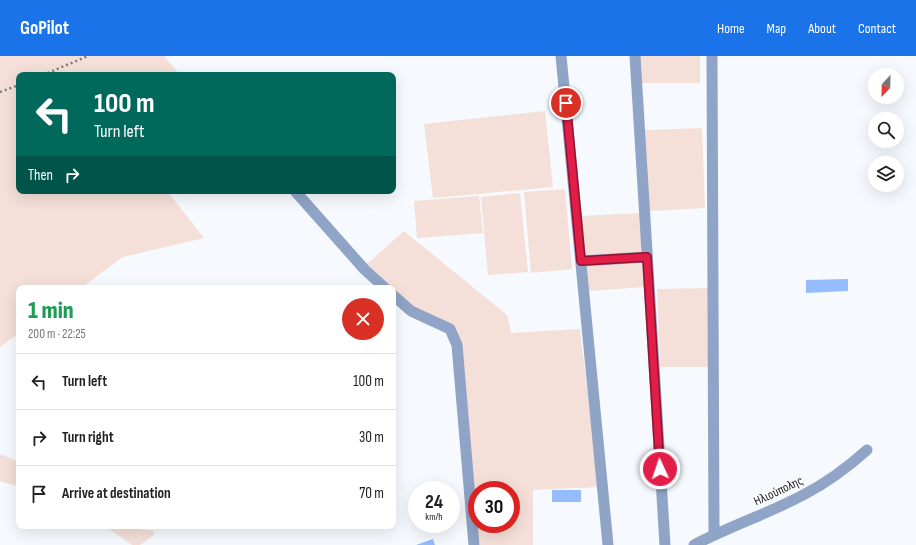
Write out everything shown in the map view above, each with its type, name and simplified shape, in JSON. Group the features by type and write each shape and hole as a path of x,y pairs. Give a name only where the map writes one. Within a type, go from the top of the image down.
{"street":[{"path":"561,56 608,545"},
{"path":"635,56 665,545"},
{"path":"712,56 714,535"},
{"path":"298,194 365,270 382,285"},
{"path":"581,261 647,257"},
{"path":"396,298 411,311 450,329 457,345 474,545"},
{"name":"Ηλιούπολης","path":"694,545 805,495 843,471 868,450"}],"path":[{"path":"50,72 88,56"},
{"path":"0,92 16,86"}],"shaded area":[{"path":"0,56 164,56 177,72 16,72 16,194 169,194 204,238 123,257 85,285 16,285 16,335 0,347"},
{"path":"639,56 700,56 700,83 641,83"},
{"path":"545,111 553,187 433,198 424,124"},
{"path":"702,128 705,208 649,211 645,130"},
{"path":"565,189 572,269 531,273 524,192"},
{"path":"520,193 528,272 488,275 481,197"},
{"path":"479,196 483,233 417,238 414,201"},
{"path":"641,213 645,287 588,291 580,216"},
{"path":"404,231 507,315 511,333 580,329 599,487 533,490 533,545 480,545 478,533 520,533 520,481 470,481 451,324 414,308 396,292 396,285 388,285 366,265"},
{"path":"709,288 710,367 660,367 657,289"},
{"path":"0,454 16,461 16,486 0,481"},
{"path":"109,529 138,529 154,531 154,535 140,545 132,545"}],"building":[{"path":"848,279 848,291 806,293 806,280"},
{"path":"552,490 581,490 581,502 552,502"},
{"path":"433,539 435,545 416,545"}],"route":[{"path":"566,103 581,261 647,257 660,469"}]}
